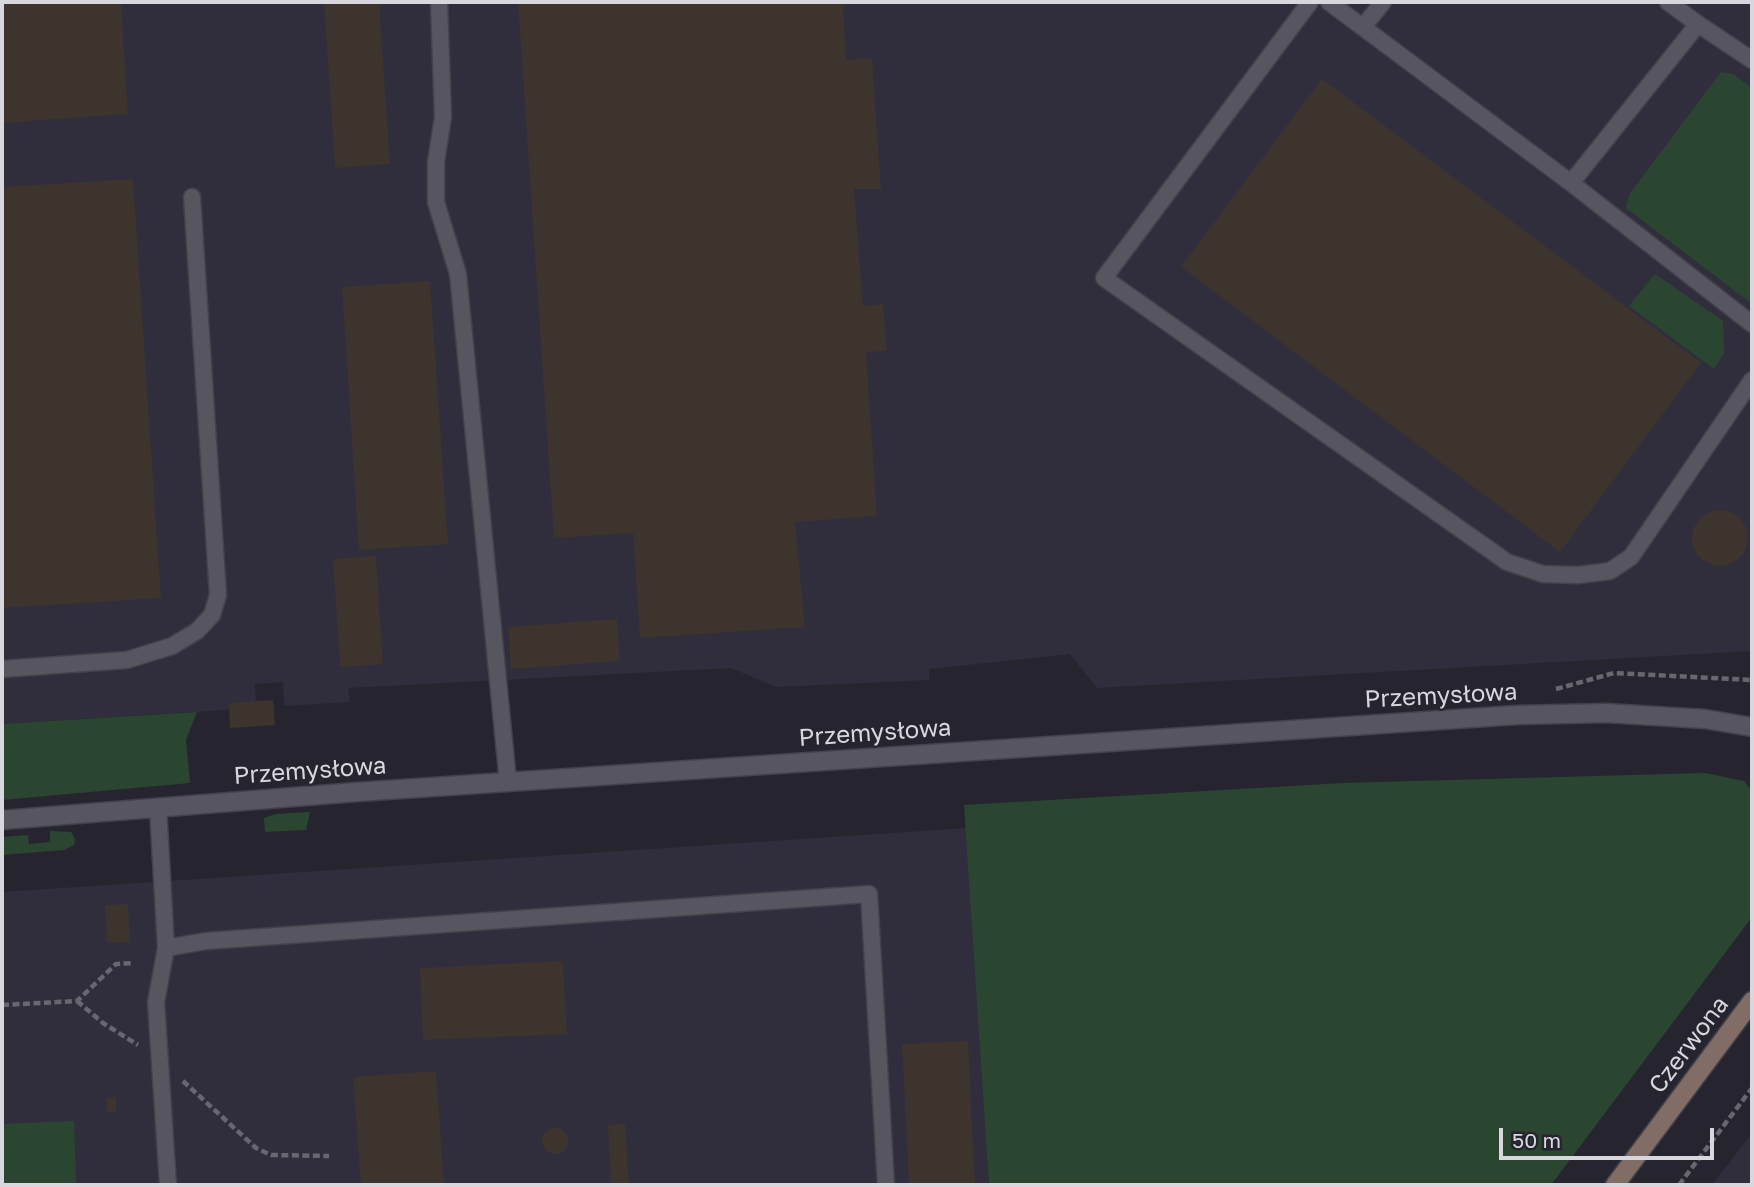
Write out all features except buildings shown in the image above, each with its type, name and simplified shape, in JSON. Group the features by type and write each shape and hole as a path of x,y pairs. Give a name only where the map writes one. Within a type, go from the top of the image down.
{"main road":[{"name":"Czerwona","path":"1615,1185 1752,1001"}],"street":[{"name":"Przemysłowa","path":"2,820 508,782 1517,716 1606,713 1705,719 1752,727"}],"lane":[{"path":"439,2 443,117 436,162 436,202 458,274 508,782"},
{"path":"1310,2 1104,278 1507,562 1544,574 1578,575 1610,571 1631,557 1752,380"},
{"path":"1329,2 1571,183 1752,324"},
{"path":"1363,27 1383,2"},
{"path":"1668,2 1752,60"},
{"path":"1571,183 1698,24"},
{"path":"2,669 127,660 172,646 197,631 212,615 218,595 192,197"},
{"path":"158,807 166,948 156,1002 168,1185"},
{"path":"166,948 206,942 869,894 886,1185"}],"path":[{"path":"1552,690 1614,673 1752,680"},
{"path":"2,1005 77,1001 116,964 134,963"},
{"path":"77,1001 103,1023 160,1059 256,1148 271,1155 329,1156"},
{"path":"1679,1185 1752,1088"}],"shaded area":[{"path":"2,2 1752,2 1752,651 1097,688 1070,654 929,669 929,680 776,687 731,668 348,688 350,702 284,706 283,682 255,684 256,708 2,724"},
{"path":"968,828 989,1185 2,1185 2,892"},
{"path":"1752,1133 1752,1185 1712,1185 1746,1141"}],"green space":[{"path":"1721,72 1733,74 1752,88 1752,304 1626,208 1629,195"},
{"path":"1655,274 1723,321 1724,353 1714,369 1629,306"},
{"path":"197,712 186,740 190,783 2,800 2,724"},
{"path":"1705,773 1744,781 1752,791 1752,917 1551,1185 989,1185 964,805 1343,783"},
{"path":"310,812 306,830 265,832 264,818 276,814"},
{"path":"50,831 71,832 75,839 74,845 64,850 2,855 2,837 28,835 29,844 50,842"},
{"path":"74,1121 76,1185 2,1185 2,1124"}]}
